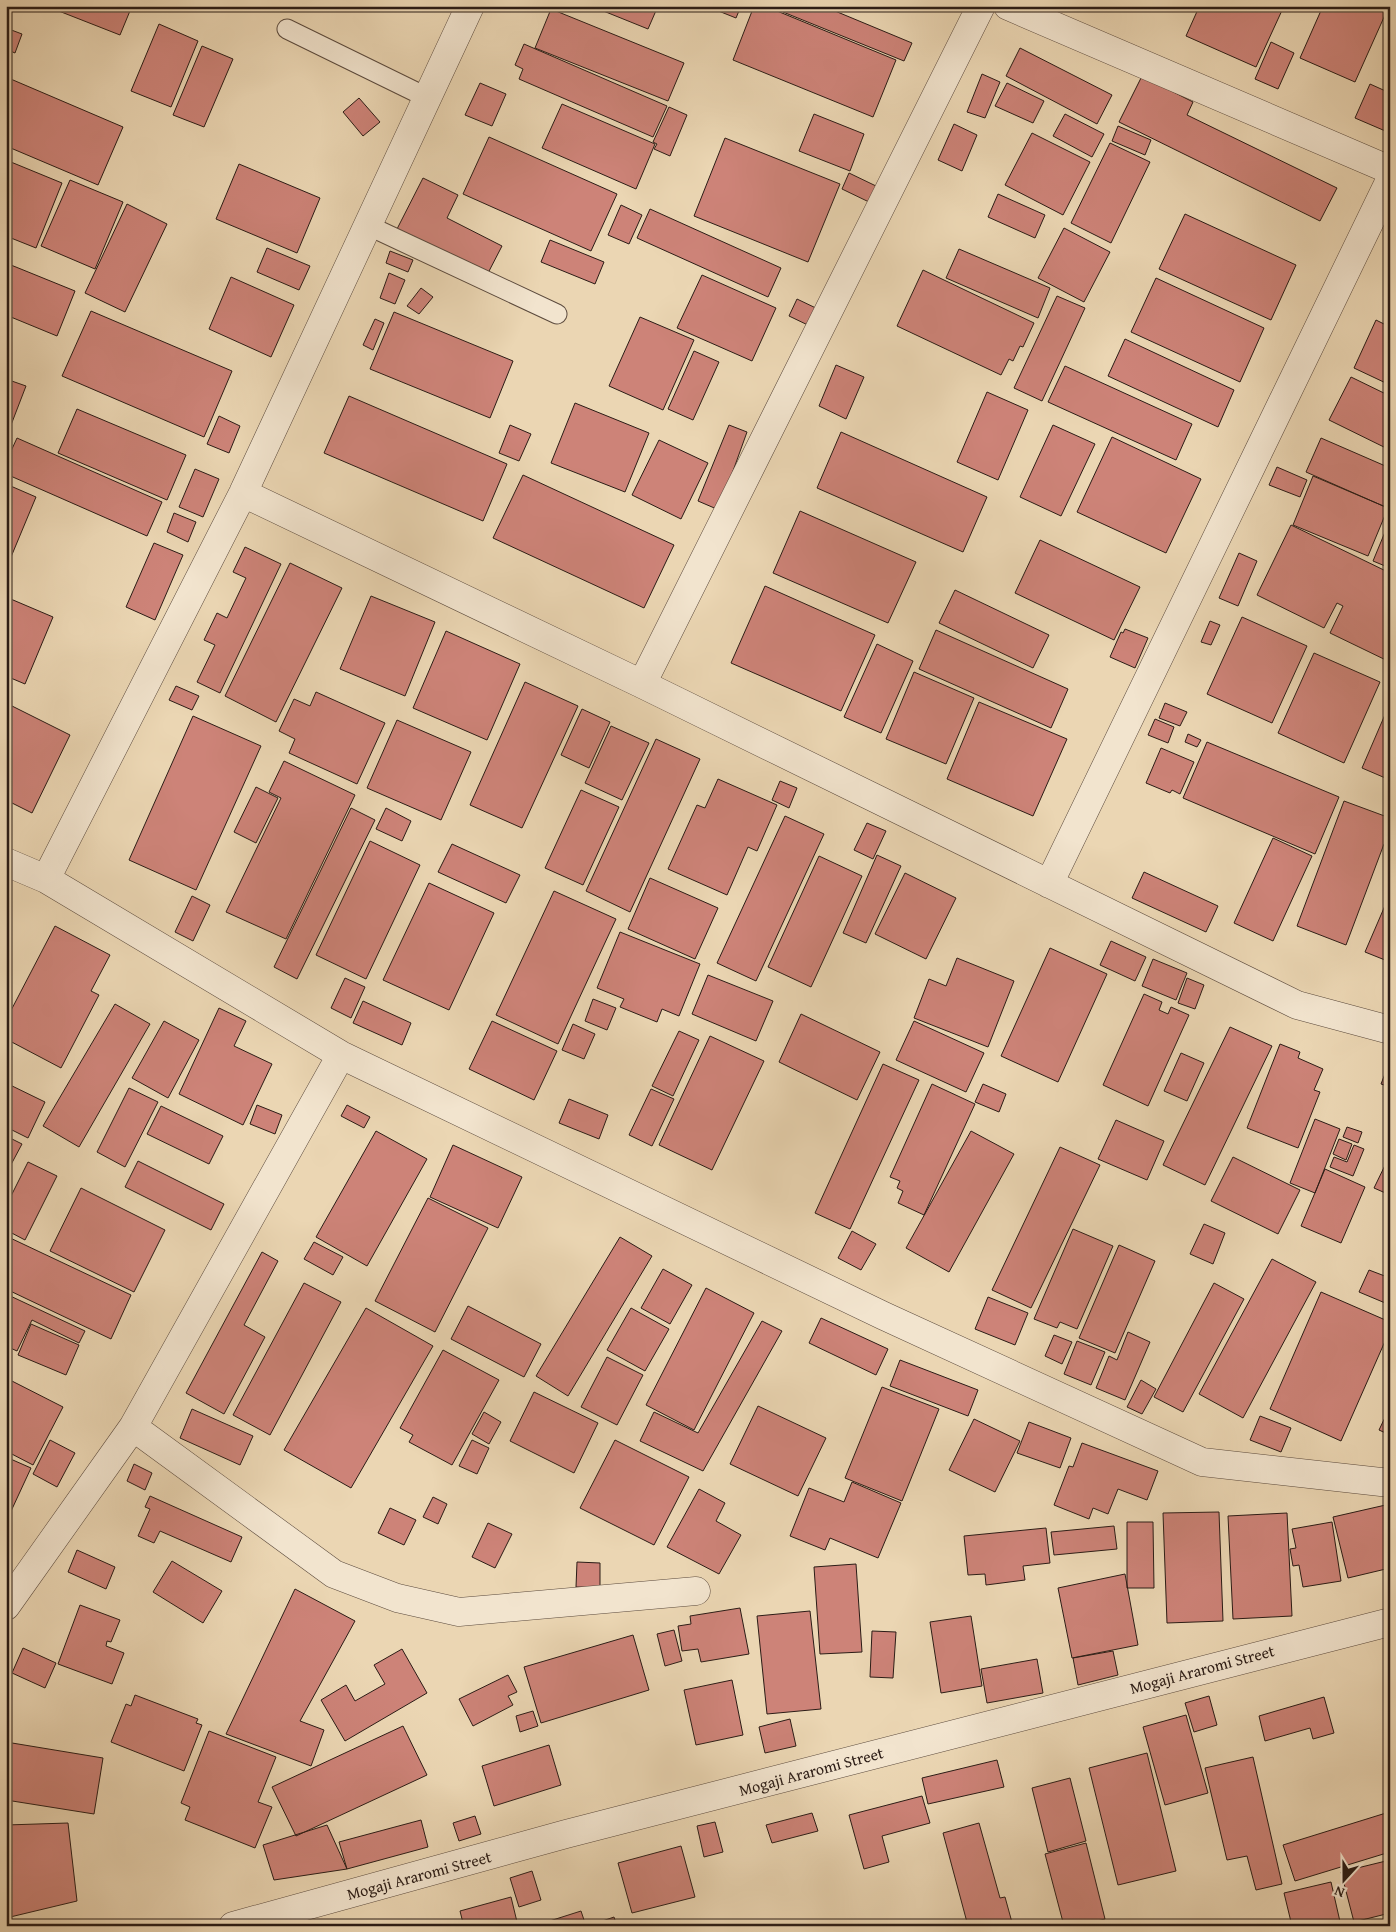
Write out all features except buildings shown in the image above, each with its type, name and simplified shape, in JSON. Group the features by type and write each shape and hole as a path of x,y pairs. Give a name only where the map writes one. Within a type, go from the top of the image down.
{"street":[{"path":"46,879 243,493 470,6"},
{"path":"642,684 981,6"},
{"path":"1008,6 1390,170"},
{"path":"1049,884 1390,180"},
{"path":"243,493 642,684 1297,1005 1390,1030"},
{"path":"6,862 46,879 341,1055 875,1311 1202,1462 1390,1483"},
{"path":"6,1606 133,1427 341,1055"},
{"path":"133,1427 334,1574 396,1598 459,1612 696,1591"},
{"name":"Mogaji Araromi Street","path":"233,1926 566,1834 1390,1622"}],"lane":[{"path":"287,29 426,97"},
{"path":"367,225 557,314"}]}
